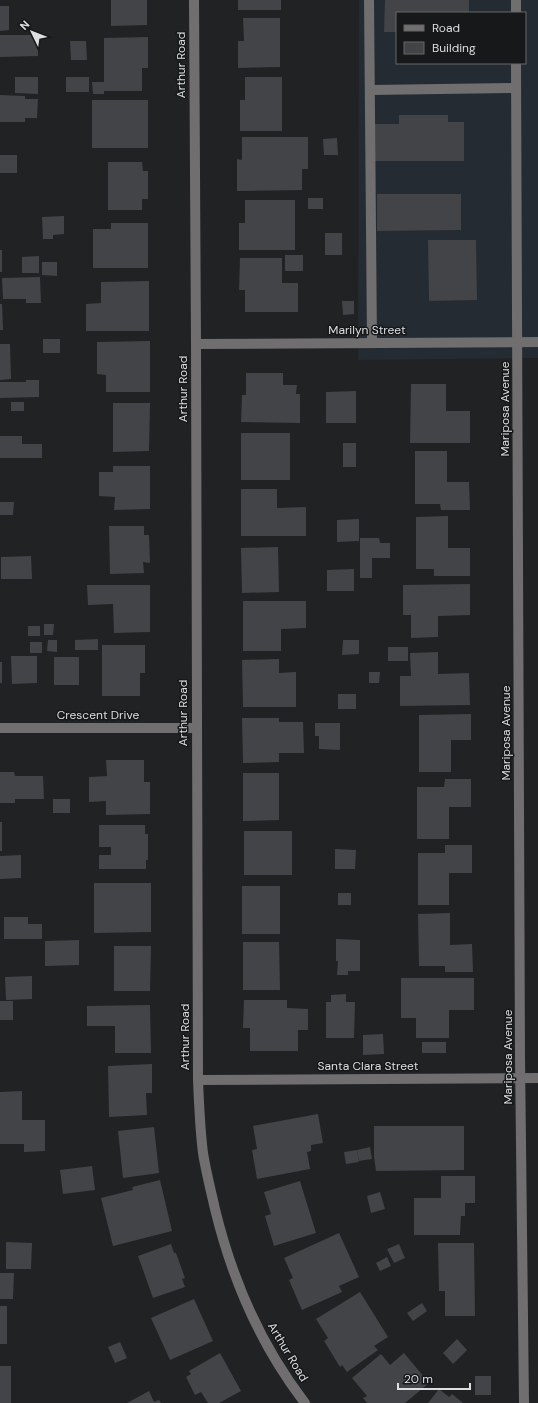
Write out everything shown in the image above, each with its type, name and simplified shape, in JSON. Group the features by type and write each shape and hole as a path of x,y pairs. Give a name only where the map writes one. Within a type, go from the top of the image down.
{"street":[{"name":"Arthur Road","path":"194,0 198,1080 201,1129 210,1190 230,1261 249,1309 264,1338 283,1372 306,1403"},
{"path":"370,0 372,343"},
{"path":"516,0 516,12"},
{"name":"Mariposa Avenue","path":"516,64 520,1078 524,1403"},
{"path":"370,90 516,88"},
{"name":"Marilyn Street","path":"196,344 538,342"},
{"name":"Crescent Drive","path":"0,728 196,728"},
{"name":"Santa Clara Street","path":"198,1080 538,1078"}],"shaded area":[{"path":"359,0 538,0 538,358 358,360"}],"building":[{"path":"111,0 147,0 147,25 111,26"},
{"path":"238,0 281,0 281,10 238,10"},
{"path":"385,0 469,0 469,12 396,12 396,32 384,32"},
{"path":"0,6 9,6 9,30 0,31"},
{"path":"243,18 280,18 280,67 238,68 238,41 244,41"},
{"path":"0,35 38,35 38,56 0,57"},
{"path":"148,37 148,68 142,68 142,91 104,91 104,94 93,94 92,82 104,82 104,38"},
{"path":"70,41 86,41 87,60 71,60"},
{"path":"15,77 38,77 38,94 15,93"},
{"path":"66,77 89,77 89,92 66,92"},
{"path":"245,77 282,77 282,131 240,131 240,100 245,100"},
{"path":"0,95 25,96 25,99 38,99 37,118 25,118 25,122 0,122"},
{"path":"92,100 148,100 148,148 92,148"},
{"path":"399,115 448,115 448,122 464,122 464,161 373,161 373,124 399,124"},
{"path":"242,137 308,137 308,169 302,169 302,190 237,191 237,159 242,160"},
{"path":"337,138 338,155 324,155 323,139"},
{"path":"0,155 17,155 17,173 0,173"},
{"path":"108,162 142,162 143,171 148,171 148,199 142,199 142,210 108,210"},
{"path":"377,194 461,194 461,230 377,231"},
{"path":"308,198 323,198 323,209 308,209"},
{"path":"245,200 295,200 295,250 239,250 239,223 245,223"},
{"path":"64,216 64,234 53,235 53,239 43,239 42,217"},
{"path":"111,223 148,223 148,268 93,268 93,229 111,229"},
{"path":"325,233 342,233 342,255 325,255"},
{"path":"428,240 476,240 477,300 429,301"},
{"path":"0,250 2,250 2,272 0,272"},
{"path":"285,255 303,255 303,271 285,271"},
{"path":"39,256 39,273 22,273 22,257"},
{"path":"240,258 282,258 282,283 298,283 298,312 245,312 245,290 239,290"},
{"path":"42,262 57,262 57,276 42,275"},
{"path":"40,277 41,303 26,303 26,299 3,299 2,278"},
{"path":"149,281 149,331 86,331 86,304 101,303 101,282"},
{"path":"342,301 354,301 354,314 343,315"},
{"path":"0,304 2,304 3,330 0,330"},
{"path":"43,339 60,339 60,353 43,353"},
{"path":"150,341 150,392 106,392 106,375 97,374 97,342"},
{"path":"0,344 10,344 11,379 0,380"},
{"path":"246,373 283,373 283,385 297,385 296,394 300,394 300,423 241,422 242,395 246,395"},
{"path":"26,380 39,380 39,397 0,398 0,382 26,382"},
{"path":"411,384 446,384 446,411 470,411 470,443 410,443"},
{"path":"356,391 356,423 326,423 326,392"},
{"path":"11,402 24,402 24,411 11,411"},
{"path":"113,403 150,403 149,451 113,452"},
{"path":"241,433 290,433 290,480 241,480"},
{"path":"0,436 22,436 22,444 42,444 42,458 0,458"},
{"path":"343,443 356,443 356,467 343,467"},
{"path":"415,451 447,451 447,482 469,482 470,510 441,510 440,504 415,504"},
{"path":"113,466 150,466 150,509 114,510 115,497 99,496 99,472 113,472"},
{"path":"241,489 277,489 277,508 306,507 306,536 241,536"},
{"path":"0,502 14,502 13,515 0,515"},
{"path":"448,516 448,548 470,548 470,576 434,576 434,569 416,569 416,517"},
{"path":"359,519 359,541 337,542 337,520"},
{"path":"109,526 144,526 144,535 149,535 150,563 143,562 144,573 110,574"},
{"path":"360,538 379,538 380,543 390,543 390,558 372,558 372,578 360,578"},
{"path":"278,547 279,592 242,593 241,548"},
{"path":"31,556 32,579 1,579 1,557"},
{"path":"354,569 354,591 327,591 327,570"},
{"path":"470,584 470,615 438,616 438,637 411,638 411,615 403,615 403,585"},
{"path":"87,585 150,585 150,632 114,633 113,604 88,605"},
{"path":"243,601 306,601 306,628 281,629 281,651 243,651"},
{"path":"44,624 54,624 53,635 44,635"},
{"path":"28,626 40,626 40,636 28,636"},
{"path":"98,639 98,650 75,650 75,640"},
{"path":"48,640 57,640 57,652 47,651"},
{"path":"343,640 359,640 359,654 342,655"},
{"path":"30,642 42,642 42,653 30,653"},
{"path":"102,645 145,645 145,673 140,673 140,696 102,696"},
{"path":"388,647 408,647 408,661 388,661"},
{"path":"438,652 438,674 469,673 470,705 400,706 400,676 411,676 410,653"},
{"path":"11,656 37,656 37,683 12,684"},
{"path":"54,657 79,657 79,685 54,685"},
{"path":"279,659 279,673 296,672 296,707 243,707 242,660"},
{"path":"0,662 2,662 2,683 0,683"},
{"path":"369,672 380,672 379,683 369,683"},
{"path":"338,694 356,694 356,709 338,709"},
{"path":"471,714 471,740 451,740 451,772 419,772 419,715"},
{"path":"242,718 279,718 279,722 303,722 304,753 279,753 279,762 243,763"},
{"path":"315,723 340,723 340,750 319,749 319,736 315,736"},
{"path":"106,760 144,760 144,782 150,782 150,814 106,815 106,801 89,802 89,777 107,776"},
{"path":"0,772 14,772 15,776 43,776 44,799 15,799 15,803 0,803"},
{"path":"243,773 279,773 279,820 243,821"},
{"path":"445,779 471,779 471,807 449,807 449,839 417,839 417,787 444,787"},
{"path":"53,799 70,799 70,813 53,813"},
{"path":"0,822 2,822 2,851 0,851"},
{"path":"99,825 145,825 145,834 148,834 148,860 146,860 146,869 99,869 99,855 111,855 111,847 99,847"},
{"path":"244,831 292,831 292,875 244,875"},
{"path":"445,845 472,845 472,873 449,873 449,905 418,905 418,853 445,853"},
{"path":"335,849 356,850 355,869 335,869"},
{"path":"21,855 21,878 0,879 0,856"},
{"path":"94,883 151,883 151,932 94,933"},
{"path":"242,886 280,886 280,934 242,934"},
{"path":"338,893 351,893 351,905 338,905"},
{"path":"450,913 450,945 472,944 473,972 445,972 445,966 419,966 418,914"},
{"path":"4,917 28,917 28,924 42,924 42,939 4,939"},
{"path":"336,939 360,940 360,971 348,971 348,975 337,975 338,961 336,961"},
{"path":"79,940 79,965 45,966 45,941"},
{"path":"243,942 279,942 280,990 243,990"},
{"path":"114,946 151,946 150,991 114,991"},
{"path":"32,976 32,999 6,1000 5,977"},
{"path":"401,978 474,978 474,1010 449,1010 449,1038 416,1038 416,1018 401,1018"},
{"path":"346,994 346,1002 355,1002 354,1038 326,1038 326,1002 331,1002 331,995"},
{"path":"244,1000 287,1000 287,1008 308,1009 308,1030 298,1030 298,1051 250,1051 250,1028 243,1028"},
{"path":"0,1001 13,1001 13,1020 0,1020"},
{"path":"150,1005 151,1053 115,1053 115,1026 87,1026 87,1006"},
{"path":"383,1034 384,1054 363,1055 363,1035"},
{"path":"422,1042 446,1042 446,1053 422,1053"},
{"path":"152,1064 152,1093 146,1093 147,1115 109,1117 108,1066"},
{"path":"22,1091 22,1120 45,1120 45,1151 24,1152 24,1144 0,1144 0,1092"},
{"path":"318,1114 323,1143 311,1145 311,1151 307,1152 310,1169 257,1179 252,1150 257,1149 253,1126"},
{"path":"374,1126 464,1126 464,1170 376,1171 374,1157"},
{"path":"154,1127 159,1173 123,1178 118,1131"},
{"path":"370,1147 372,1159 359,1161 357,1150"},
{"path":"357,1150 359,1162 346,1164 344,1152"},
{"path":"92,1166 95,1190 63,1194 60,1170"},
{"path":"441,1176 475,1176 475,1203 465,1203 465,1216 461,1216 460,1235 414,1235 414,1198 441,1198"},
{"path":"160,1180 172,1231 113,1246 101,1198 133,1190 132,1187"},
{"path":"300,1181 316,1233 274,1246 265,1216 271,1214 264,1192"},
{"path":"380,1192 385,1209 371,1213 367,1196"},
{"path":"339,1233 359,1277 339,1286 342,1292 302,1310 289,1280 293,1278 284,1258"},
{"path":"6,1242 32,1243 31,1269 6,1269"},
{"path":"438,1243 474,1243 475,1316 445,1316 445,1291 439,1291"},
{"path":"171,1244 185,1278 182,1279 185,1287 153,1298 138,1256"},
{"path":"399,1244 405,1258 394,1263 387,1249"},
{"path":"387,1257 391,1266 380,1271 376,1263"},
{"path":"0,1273 14,1273 13,1299 0,1299"},
{"path":"360,1292 388,1337 374,1346 378,1350 347,1372 342,1365 340,1367 324,1341 328,1338 316,1319"},
{"path":"194,1299 213,1341 170,1360 151,1318"},
{"path":"422,1303 427,1311 413,1321 407,1313"},
{"path":"0,1306 7,1306 7,1344 0,1344"},
{"path":"457,1339 467,1350 453,1364 443,1353"},
{"path":"120,1342 127,1358 115,1363 108,1347"},
{"path":"220,1353 241,1391 219,1403 208,1403 201,1392 195,1395 186,1377 191,1374 189,1371"},
{"path":"404,1353 429,1383 405,1403 367,1403 363,1398 367,1396 352,1378 381,1354 390,1365"},
{"path":"0,1366 11,1366 11,1403 0,1403"},
{"path":"475,1376 491,1376 491,1395 475,1395"},
{"path":"439,1389 449,1397 452,1394 463,1403 428,1403"},
{"path":"149,1391 154,1402 159,1400 161,1403 127,1403"}]}
